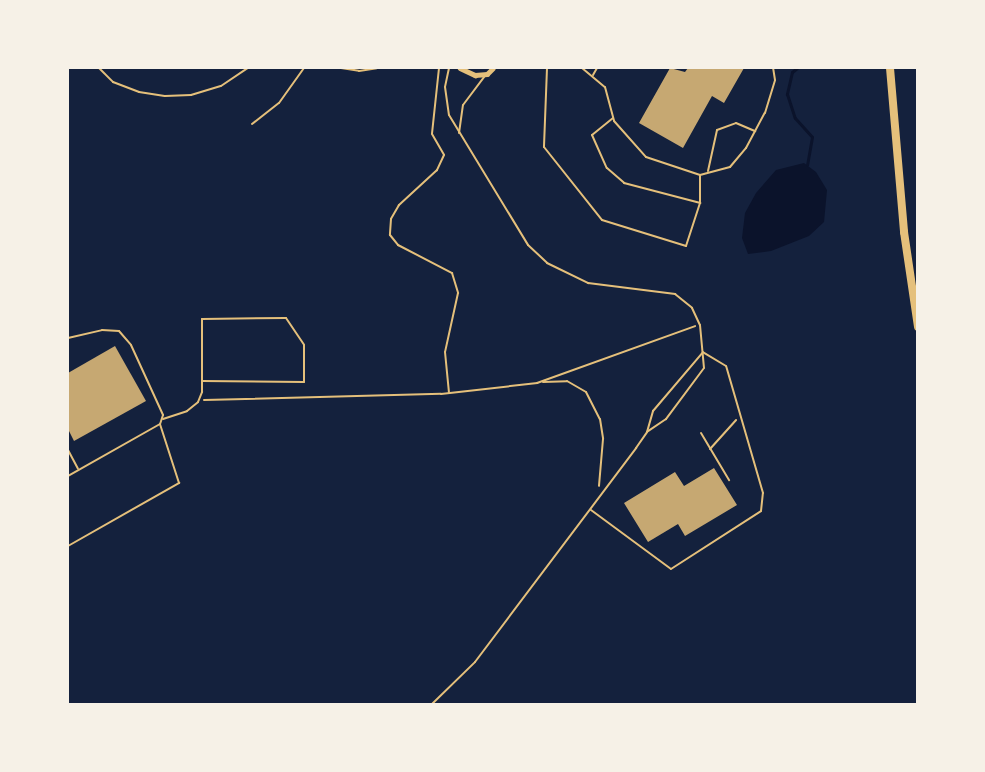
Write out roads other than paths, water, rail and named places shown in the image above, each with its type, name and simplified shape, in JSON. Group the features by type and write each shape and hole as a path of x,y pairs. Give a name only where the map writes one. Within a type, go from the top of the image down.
{"highway":[{"path":"890,68 904,232 918,327"}],"street":[{"path":"460,68 475,75 487,74 493,68"}],"lane":[{"path":"99,68 113,82 139,92 165,96 191,95 221,86 248,68"},
{"path":"252,124 279,103 304,68"},
{"path":"341,68 358,71 377,68"},
{"path":"448,68 446,102 459,133 528,245 547,263 588,283 675,294 692,308 700,324 704,368 666,418 646,432"},
{"path":"547,68 544,147 602,220 686,246 700,203 700,175"},
{"path":"582,68 605,87 613,118 621,133 646,157 700,175 730,167 755,131 775,80 773,68"},
{"path":"593,75 597,68"},
{"path":"459,133 463,105 487,74"},
{"path":"613,118 592,135 607,168 624,183 700,203"},
{"path":"707,172 717,130 736,123 755,131"},
{"path":"163,419 176,417 198,400 202,381 202,319 286,318 304,345 304,382 202,381"},
{"path":"68,338 102,330 119,331 130,345 161,405 163,419 160,424 68,476"},
{"path":"591,510 671,569 761,511 763,494 726,366 704,352"},
{"path":"432,705 475,662 598,501 646,432 653,411 704,352"},
{"path":"68,546 179,483 160,424"},
{"path":"68,450 79,470"}],"water":[{"path":"804,163 816,172 827,190 824,222 809,236 771,251 748,254 742,238 745,213 756,193 776,170"}],"waterway":[{"path":"797,68 792,72 787,94 795,118 812,137 807,165"}]}
